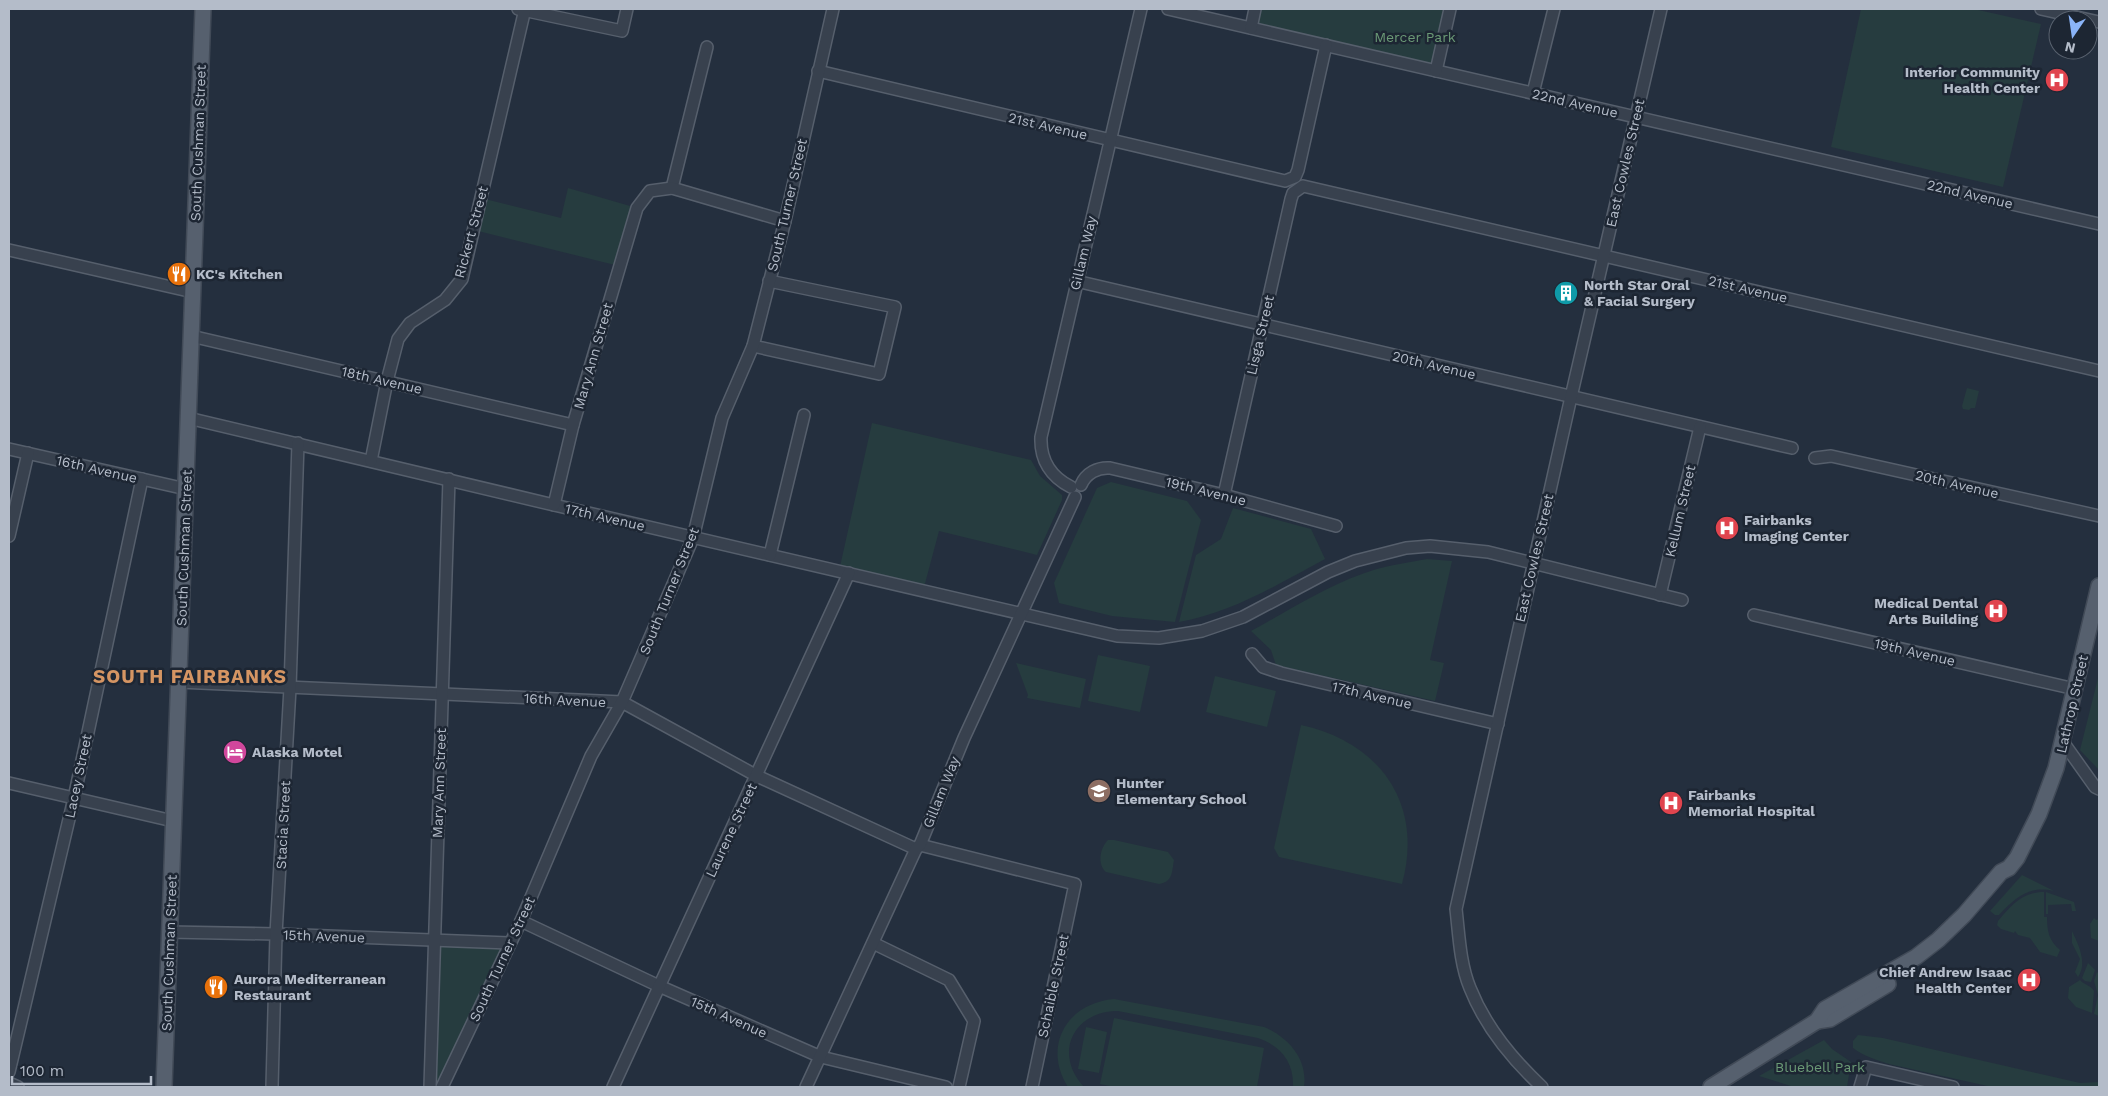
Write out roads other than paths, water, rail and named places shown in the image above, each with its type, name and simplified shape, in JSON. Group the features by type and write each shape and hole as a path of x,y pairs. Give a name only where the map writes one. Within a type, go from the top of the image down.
{"main road":[{"name":"South Cushman Street","path":"164,1087 203,9"},
{"name":"Lathrop Street","path":"1711,1087 1817,1021 1830,1019 1921,964 1960,934 1987,904 2008,876 2009,868 2029,836 2049,791 2063,742 2099,586"}],"street":[{"path":"522,9 622,31 627,9"},
{"name":"Rickert Street","path":"371,461 387,381 398,339 410,324 445,300 462,279 522,9"},
{"name":"South Turner Street","path":"442,1087 521,921 591,756 622,702 693,538 722,418 753,346 785,221 833,9"},
{"name":"Gillam Way","path":"806,1087 918,847 964,738 1076,490 1056,478 1048,469 1040,441 1141,9"},
{"name":"22nd Avenue","path":"1168,9 2099,224"},
{"path":"1251,28 1255,9"},
{"path":"1436,71 1450,9"},
{"path":"1533,93 1554,9"},
{"name":"East Cowles Street","path":"1542,1087 1522,1068 1490,1026 1470,989 1464,969 1456,909 1533,562 1661,9"},
{"path":"2041,9 2099,22"},
{"name":"21st Avenue","path":"818,71 1109,141 1279,180 1291,180 1295,177 1298,170 1326,45"},
{"path":"706,47 672,188 785,221"},
{"name":"21st Avenue","path":"1308,187 2099,371"},
{"name":"Lisga Street","path":"1224,495 1291,199 1298,188 1308,187"},
{"name":"Mary Ann Street","path":"554,505 573,425 637,208 650,191 672,188"},
{"path":"9,250 193,292"},
{"path":"753,346 880,374 895,307 769,281"},
{"name":"20th Avenue","path":"1076,281 1792,448"},
{"name":"18th Avenue","path":"191,336 573,425"},
{"path":"770,555 804,415"},
{"name":"17th Avenue","path":"188,418 1021,615 1118,636 1138,638 1173,637 1202,631 1243,617 1328,572 1355,561 1406,548 1430,546 1458,547 1533,562"},
{"name":"Kellum Street","path":"1660,595 1700,427"},
{"name":"Stacia Street","path":"272,1087 276,934 290,688 298,443"},
{"name":"16th Avenue","path":"9,449 186,490"},
{"path":"9,536 28,453"},
{"name":"20th Avenue","path":"1814,458 1831,456 2099,516"},
{"name":"19th Avenue","path":"1076,490 1090,472 1106,468 1224,495 1336,526"},
{"name":"Mary Ann Street","path":"430,1087 449,479"},
{"name":"Lacey Street","path":"9,1072 74,798 142,480"},
{"path":"1533,562 1682,600"},
{"name":"Laurene Street","path":"612,1087 849,573"},
{"name":"19th Avenue","path":"1754,615 2075,688"},
{"name":"17th Avenue","path":"1252,654 1263,667 1281,673 1498,724"},
{"name":"16th Avenue","path":"179,682 622,702 757,776 918,847 1075,884"},
{"path":"2063,742 2095,787 2099,789"},
{"path":"9,783 173,821"},
{"name":"Schaible Street","path":"1032,1087 1075,884"},
{"name":"15th Avenue","path":"521,921 659,986 821,1057 946,1087"},
{"name":"15th Avenue","path":"169,932 509,943"},
{"path":"873,943 949,980 974,1020 959,1087"},
{"path":"1860,1087 1866,1067 1953,1087"},
{"path":"9,1083 18,1087"}],"place":[{"name":"Interior Community Health Center","path":"2057,80"},
{"name":"KC's Kitchen","path":"179,274"},
{"name":"North Star Oral & Facial Surgery","path":"1566,293"},
{"name":"Fairbanks Imaging Center","path":"1727,528"},
{"name":"Medical Dental Arts Building","path":"1996,611"},
{"name":"Alaska Motel","path":"235,752"},
{"name":"Hunter Elementary School","path":"1099,791"},
{"name":"Fairbanks Memorial Hospital","path":"1671,803"},
{"name":"Chief Andrew Isaac Health Center","path":"2029,980"},
{"name":"Aurora Mediterranean Restaurant","path":"216,987"}],"district":[{"name":"SOUTH FAIRBANKS","path":"190,676"}],"park label":[{"name":"Mercer Park","path":"1415,37"},
{"name":"Bluebell Park","path":"1820,1067"}]}
